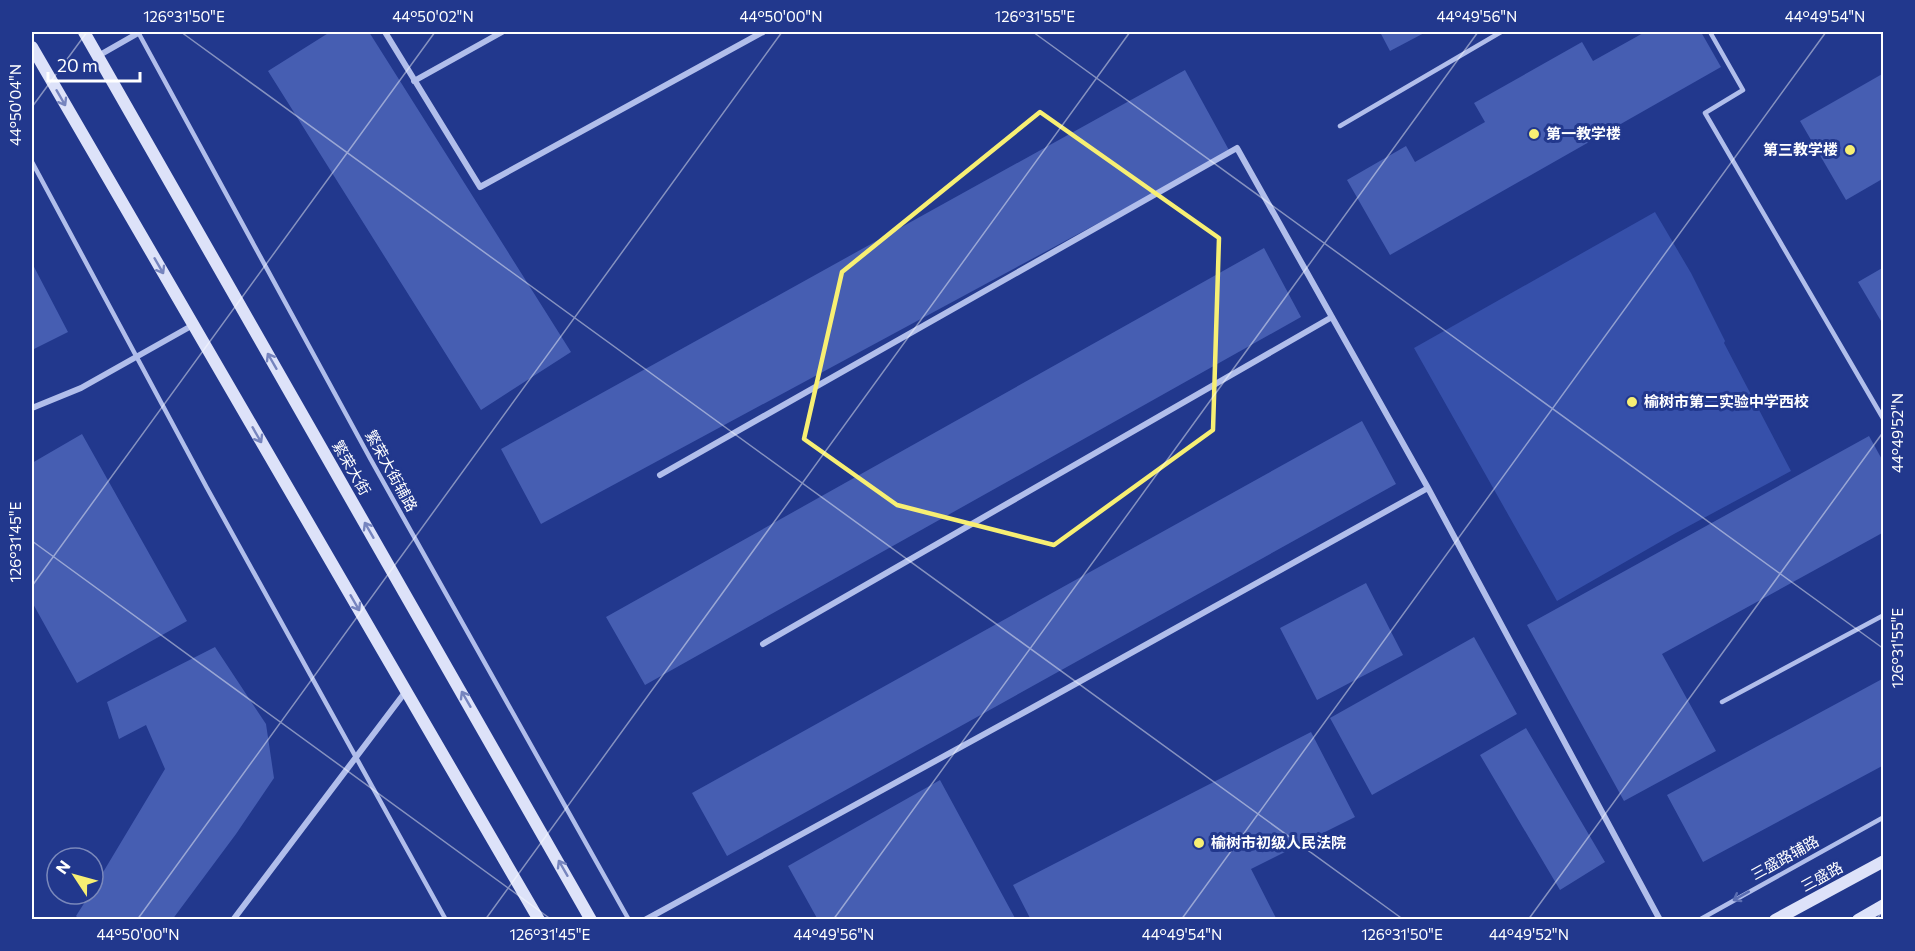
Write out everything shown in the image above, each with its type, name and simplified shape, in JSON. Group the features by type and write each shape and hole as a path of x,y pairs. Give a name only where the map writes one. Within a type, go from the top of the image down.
{"main road":[{"name":"繁荣大街","path":"84,32 591,920"},
{"path":"32,47 539,920"},
{"name":"三盛路","path":"1775,920 1884,861"},
{"path":"1858,920 1884,905"}],"street":[{"path":"98,56 139,32"},
{"path":"385,32 480,187 763,32"},
{"path":"414,81 502,32"},
{"path":"660,476 1237,148 1428,488 1660,920"},
{"path":"763,644 1332,317"},
{"path":"32,408 81,388 193,325"},
{"path":"645,920 1428,488"},
{"path":"233,920 406,691"}],"lane":[{"name":"繁荣大街辅路","path":"139,32 371,460 628,920"},
{"path":"1340,126 1501,32"},
{"path":"1710,32 1743,90 1705,113 1884,420"},
{"path":"32,162 135,357 446,920"},
{"path":"1722,702 1884,615"},
{"name":"三盛路辅路","path":"1699,920 1884,817"}],"highlighted area":[{"path":"1040,112 1219,238 1213,430 1054,545 897,505 804,439 842,272"}],"shaded area":[{"path":"1655,212 1691,273 1724,343 1791,471 1557,601 1414,348"}],"building":[{"path":"330,32 369,32 571,352 481,410 268,71"},
{"path":"1380,32 1426,32 1390,51"},
{"name":"第一教学楼","path":"1645,32 1701,32 1721,67 1390,255 1347,180 1406,146 1415,162 1485,122 1474,103 1582,42 1593,61"},
{"path":"1185,70 1230,152 541,524 501,449"},
{"name":"第三教学楼","path":"1884,73 1884,178 1846,200 1800,121"},
{"path":"1264,248 1301,317 645,685 606,617"},
{"path":"32,263 68,332 32,350"},
{"path":"1884,267 1884,326 1858,282"},
{"path":"1362,421 1396,484 727,856 692,793"},
{"path":"82,434 187,621 77,683 32,602 32,463"},
{"path":"1869,436 1884,463 1884,532 1662,654 1716,751 1624,801 1527,625"},
{"path":"1366,583 1403,655 1317,700 1280,628"},
{"path":"1474,637 1517,714 1372,795 1330,718"},
{"path":"215,647 266,724 274,778 236,834 172,920 80,920 76,916 82,906 105,906 105,869 165,769 146,725 119,739 107,702"},
{"path":"1884,678 1884,765 1703,862 1667,795"},
{"path":"1526,728 1605,862 1560,890 1480,755"},
{"name":"榆树市初级人民法院","path":"1311,732 1355,817 1251,869 1277,920 1031,920 1013,885"},
{"path":"940,780 1016,920 818,920 788,866"}],"place":[{"name":"第一教学楼","path":"1534,134"},
{"name":"第三教学楼","path":"1850,150"},
{"name":"榆树市第二实验中学西校","path":"1632,402"},
{"name":"榆树市初级人民法院","path":"1199,843"}]}
